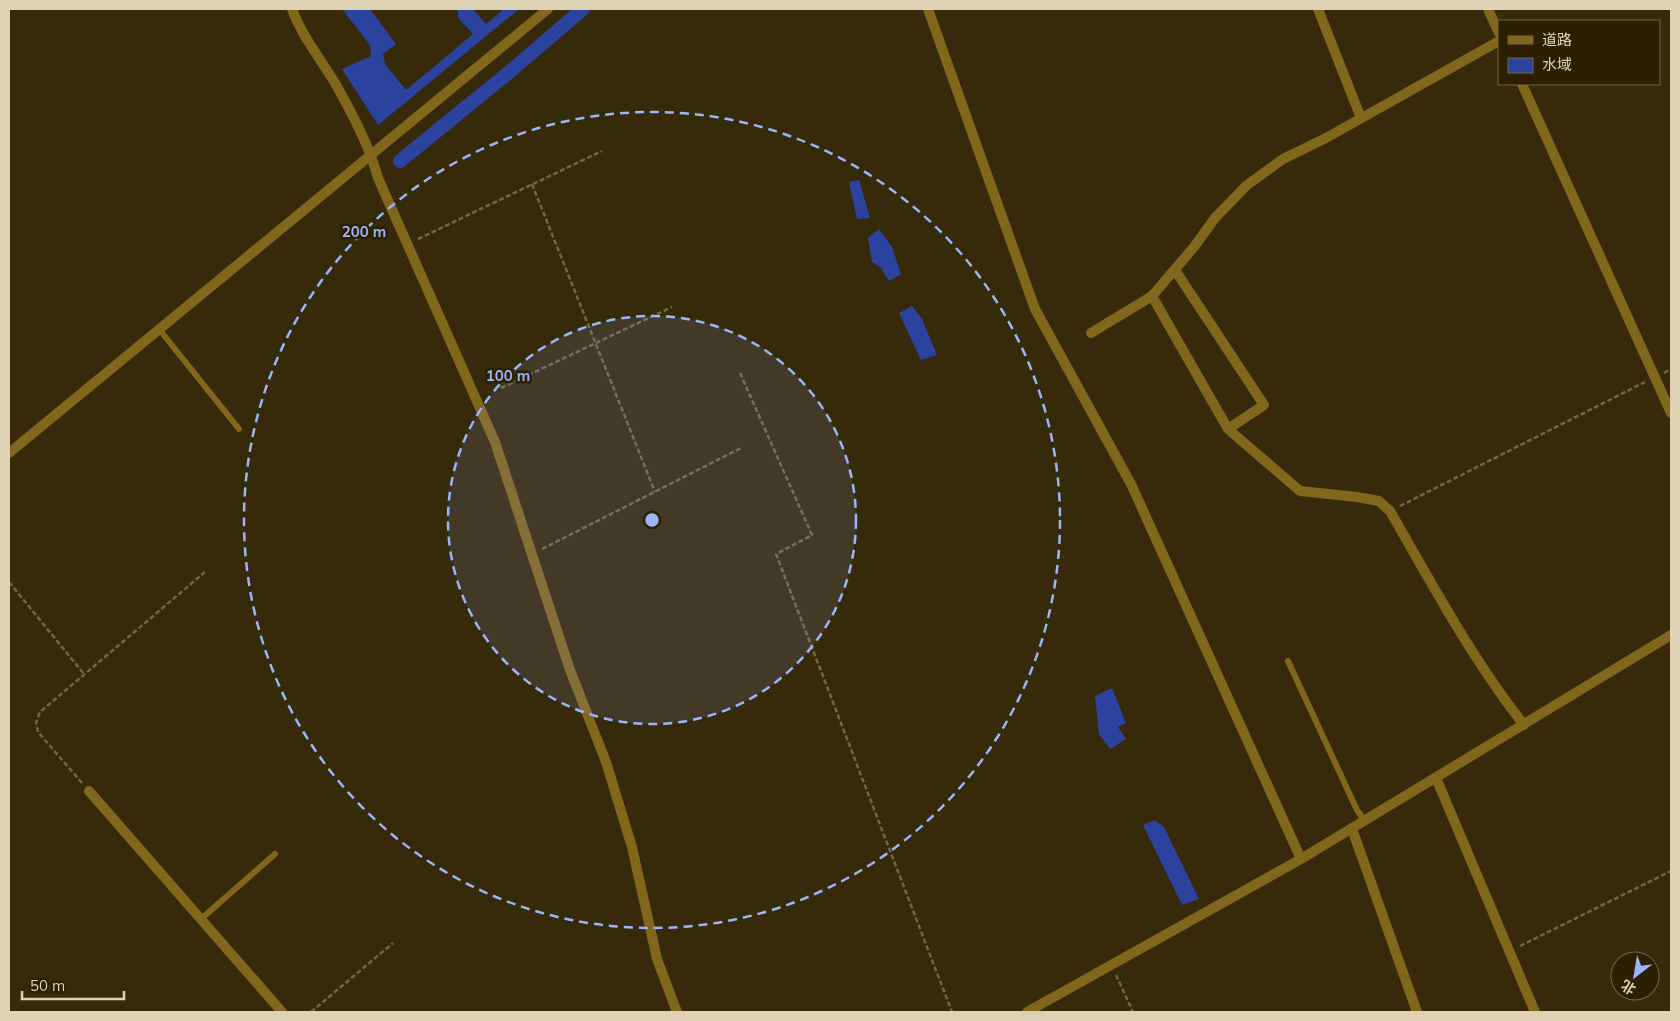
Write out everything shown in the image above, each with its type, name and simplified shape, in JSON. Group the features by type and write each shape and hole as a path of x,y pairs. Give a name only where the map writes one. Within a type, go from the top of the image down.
{"street":[{"path":"292,9 314,52 334,82 372,154 378,178 495,442 570,670 606,762 632,847 658,959 677,1012"},
{"path":"9,453 548,9"},
{"path":"928,9 1035,309 1131,484 1301,859"},
{"path":"1318,9 1361,118"},
{"path":"1488,9 1498,31"},
{"path":"1091,334 1152,296 1175,270 1215,218 1247,185 1283,159 1498,42"},
{"path":"1522,85 1671,413"},
{"path":"1175,270 1264,405 1228,429"},
{"path":"1152,296 1228,429 1300,491 1379,501 1390,511 1451,618 1494,687 1524,725"},
{"path":"1027,1012 1301,859 1671,635"},
{"path":"1436,778 1535,1012"},
{"path":"89,791 282,1012"},
{"path":"1352,829 1417,1012"}],"lane":[{"path":"159,329 239,429"},
{"path":"1288,661 1357,810 1365,821"},
{"path":"201,919 275,854"}],"path":[{"path":"407,244 602,151"},
{"path":"532,184 655,492"},
{"path":"501,388 672,307"},
{"path":"1390,511 1671,369"},
{"path":"740,372 812,535 776,554 952,1012"},
{"path":"532,554 741,448"},
{"path":"89,791 38,732 36,724 40,712 205,572"},
{"path":"9,582 84,674"},
{"path":"1509,951 1671,871"},
{"path":"311,1012 393,943"},
{"path":"1111,965 1133,1012"}],"water":[{"path":"342,9 370,9 396,44 383,54 385,64 406,90 473,34 458,18 458,11 452,9 473,9 486,24 504,9 519,9 378,125 342,69 371,56 370,45"},
{"path":"859,180 870,218 857,219 849,182"},
{"path":"879,229 892,247 901,274 889,281 881,268 872,262 868,238"},
{"path":"912,306 922,319 937,355 921,360 899,313"},
{"path":"1112,688 1126,723 1118,727 1126,739 1110,749 1099,734 1095,696"},
{"path":"1155,820 1164,827 1199,899 1182,905 1143,825"}],"waterway":[{"path":"400,161 583,9"}]}
